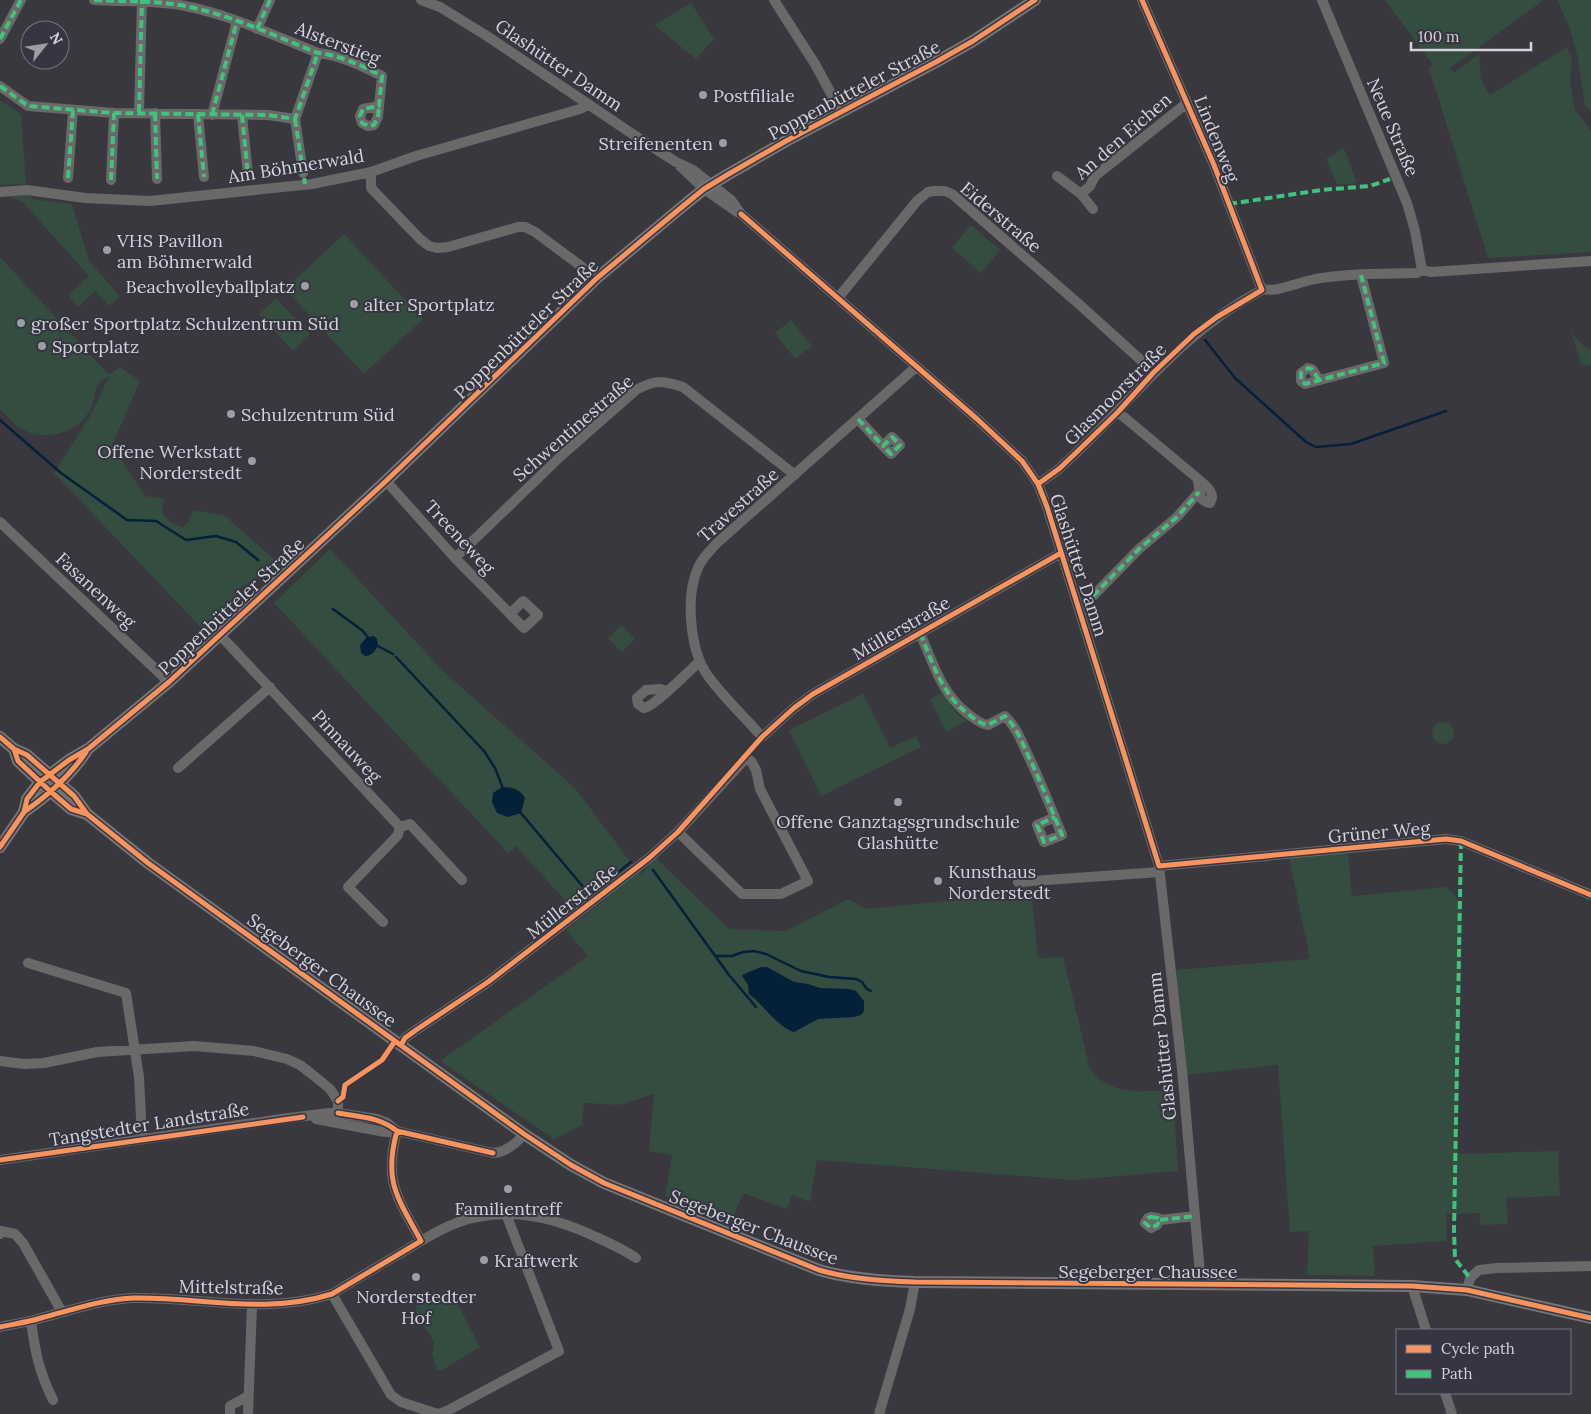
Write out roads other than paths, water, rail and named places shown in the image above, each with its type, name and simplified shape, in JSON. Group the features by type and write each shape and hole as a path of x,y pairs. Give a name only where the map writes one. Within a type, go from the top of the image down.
{"main road":[{"name":"Poppenbütteler Straße","path":"0,847 24,812 27,799 50,783 69,760 88,749 168,682 386,481 597,278 708,187 841,112 949,55 1035,0"},
{"name":"Segeberger Chaussee","path":"0,737 14,749 18,761 50,783 71,809 87,814 148,862 524,1134 571,1165 604,1184 819,1270 855,1277 915,1282 1412,1286 1466,1290 1591,1318"}],"street":[{"path":"0,39 20,0"},
{"name":"Alsterstieg","path":"94,0 142,0 184,6 214,13 318,53 336,57 382,76 379,106"},
{"path":"139,112 142,0"},
{"path":"257,28 270,0"},
{"name":"Glashütter Damm","path":"425,0 442,3 588,105 676,162 688,175 708,187 726,206 742,214 977,419 1022,462 1038,484 1159,869 1182,1069 1202,1285"},
{"path":"774,0 815,64 841,112"},
{"name":"Lindenweg","path":"1142,0 1214,165 1262,290"},
{"name":"Neue Straße","path":"1322,0 1407,203 1415,231 1422,270"},
{"path":"212,115 237,21"},
{"path":"304,173 296,119 318,53"},
{"path":"0,86 28,106 114,112 268,115 296,119"},
{"name":"An den Eichen","path":"1081,194 1090,186 1095,176 1187,103"},
{"name":"Am Böhmerwald","path":"0,192 27,190 85,198 150,201 312,184 371,172 416,156 580,109 588,105"},
{"path":"68,178 73,110"},
{"path":"111,180 114,112"},
{"path":"155,113 157,179"},
{"path":"198,114 204,177"},
{"path":"242,115 248,175"},
{"path":"371,172 371,188 429,246 437,248 448,247 518,226 525,227 535,232 597,278"},
{"name":"An den Eichen","path":"1057,176 1081,194 1093,209"},
{"name":"Eiderstraße","path":"838,298 917,201 928,192 945,191 964,204 1154,372"},
{"name":"Glasmoorstraße","path":"1038,484 1060,468 1194,334 1217,317 1262,290 1276,290 1293,284 1323,278 1417,273 1422,270 1431,272 1591,261"},
{"path":"1320,380 1384,363 1362,275"},
{"name":"Travestraße","path":"762,737 708,676 700,661 690,612 691,589 698,566 716,544 916,367"},
{"name":"Schwentinestraße","path":"455,558 562,455 636,390 647,384 660,381 683,387 795,474"},
{"path":"1118,412 1197,478 1212,493 1212,501 1207,503 1204,501 1199,492"},
{"path":"858,419 883,446"},
{"path":"1093,596 1139,549 1177,516 1199,492 1200,484 1197,478"},
{"name":"Treeneweg","path":"386,481 455,558 510,614"},
{"name":"Fasanenweg","path":"0,522 168,682"},
{"name":"Müllerstraße","path":"762,737 794,708 813,694 1061,553"},
{"path":"920,633 947,694 956,705 982,724 988,726 1005,716 1013,724 1036,770 1055,817"},
{"name":"Pinnauweg","path":"220,635 400,827 410,824 462,880"},
{"path":"666,691 700,661"},
{"path":"178,768 270,688"},
{"name":"Müllerstraße","path":"401,1045 405,1038 488,982 649,858 678,832 744,760 750,762 756,770 760,788 808,880 782,894 742,894 678,832"},
{"path":"383,922 348,887 398,834 400,827"},
{"name":"Grüner Weg","path":"1159,869 1446,839 1461,841 1591,895"},
{"path":"1018,882 1159,869"},
{"path":"28,963 126,994 139,1077 142,1139"},
{"path":"0,1061 24,1064 44,1063 97,1052 194,1046 242,1049 287,1059 300,1065 330,1089 338,1101 338,1113"},
{"name":"Tangstedter Landstraße","path":"0,1160 338,1113 378,1119 397,1131"},
{"name":"Tangstedter Landstraße","path":"303,1117 385,1132 397,1131 493,1153 499,1153 512,1147 524,1134"},
{"path":"397,1131 392,1154 392,1182 399,1200 421,1241"},
{"path":"332,1294 391,1395 401,1402 438,1414 449,1410 559,1351 506,1214"},
{"name":"Mittelstraße","path":"0,1327 91,1305 133,1298 252,1305 316,1298 332,1294 421,1241 469,1219 506,1214 522,1214 552,1220 624,1250 636,1258"},
{"path":"1160,1220 1195,1216"},
{"path":"0,1234 1,1232 15,1234 23,1243 62,1312"},
{"path":"1466,1290 1470,1278 1479,1270 1591,1266"},
{"path":"879,1414 910,1310 915,1282"},
{"path":"1412,1286 1426,1329"},
{"name":"Mittelstraße","path":"248,1414 252,1305"},
{"path":"31,1321 34,1346 41,1376 52,1400"},
{"path":"1445,1394 1452,1414"},
{"path":"230,1414 230,1406 248,1396"}],"water":[{"path":"374,636 378,642 377,648 373,653 365,656 361,653 360,645 367,637"},
{"path":"502,787 509,787 521,792 525,798 521,813 508,817 497,813 492,802 493,793"},
{"path":"761,967 767,967 794,982 820,988 856,991 864,1001 864,1011 861,1015 854,1017 818,1019 794,1032 781,1025 749,994 748,985 742,975"}],"waterway":[{"path":"1205,340 1235,378 1306,442 1316,447 1351,444 1446,411"},
{"path":"0,420 61,473 127,520 156,521 186,540 216,536 236,542 258,560"},
{"path":"333,609 363,631 369,639"},
{"path":"376,645 393,654"},
{"path":"396,657 484,751 495,768 504,791"},
{"path":"520,812 590,895 631,862"},
{"path":"653,870 729,975 756,1007"},
{"path":"716,956 732,956 754,951 766,954 801,971 829,977 856,979 871,991"}],"place":[{"name":"Postfiliale","path":"703,95"},
{"name":"Streifenenten","path":"723,143"},
{"name":"VHS Pavillon am Böhmerwald","path":"107,250"},
{"name":"Beachvolleyballplatz","path":"305,286"},
{"name":"alter Sportplatz","path":"354,304"},
{"name":"großer Sportplatz Schulzentrum Süd","path":"21,323"},
{"name":"Sportplatz","path":"42,346"},
{"name":"Schulzentrum Süd","path":"231,414"},
{"name":"Offene Werkstatt Norderstedt","path":"252,461"},
{"name":"Offene Ganztagsgrundschule Glashütte","path":"898,802"},
{"name":"Kunsthaus Norderstedt","path":"938,881"},
{"name":"Familientreff","path":"508,1189"},
{"name":"Kraftwerk","path":"484,1260"},
{"name":"Norderstedter Hof","path":"416,1277"}]}
